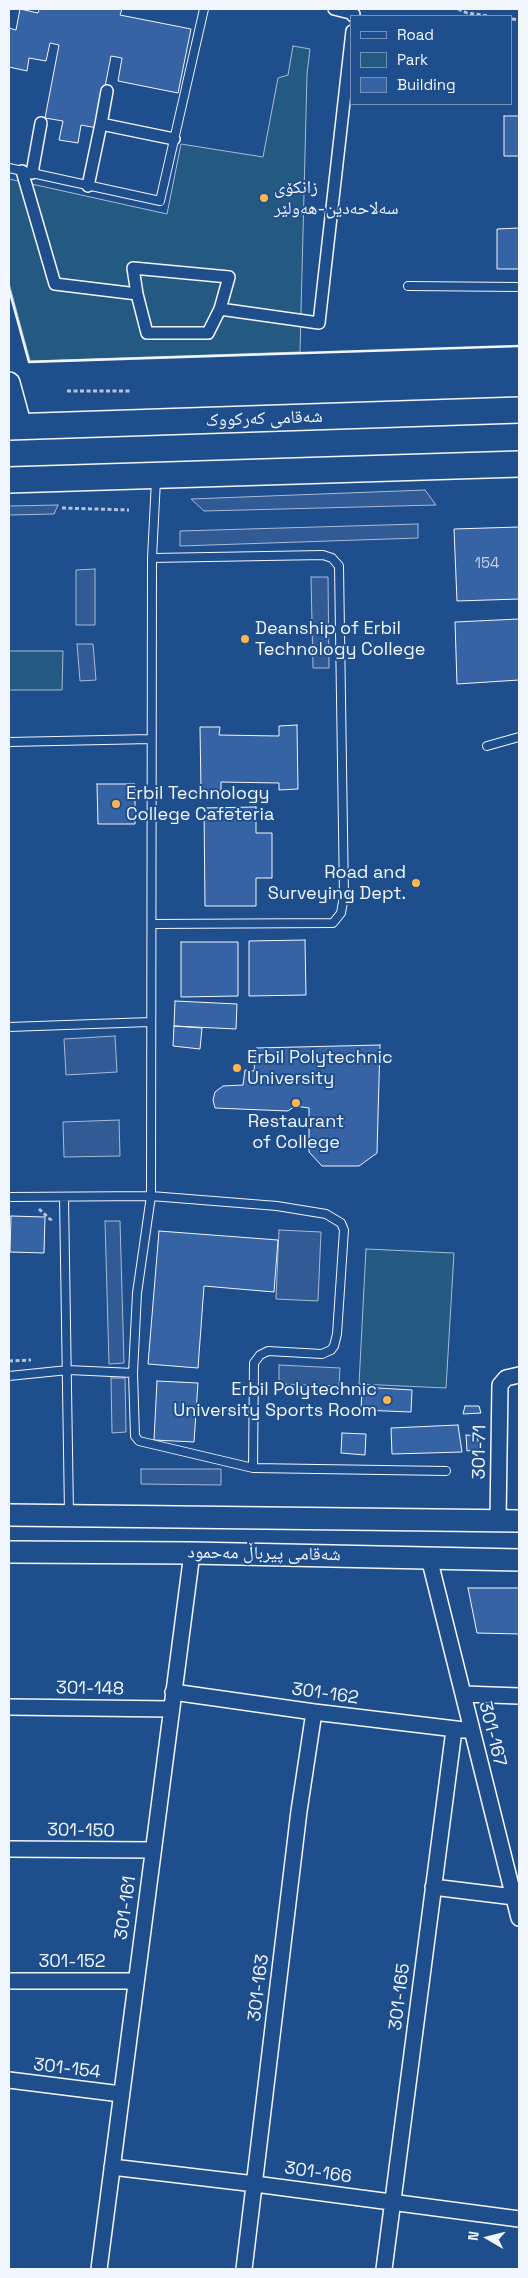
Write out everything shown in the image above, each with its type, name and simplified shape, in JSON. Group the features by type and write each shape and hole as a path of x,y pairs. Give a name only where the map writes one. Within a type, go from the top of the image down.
{"highway":[{"name":"شەقامی کەرکووک","path":"15,427 519,410"},
{"path":"9,480 519,464"}],"main road":[{"path":"9,383 15,427"},
{"name":"شەقامی پیرباڵ مەحمود","path":"9,1515 69,1514 519,1521"},
{"name":"شەقامی پیرباڵ مەحمود","path":"9,1552 192,1552 519,1560"}],"street":[{"path":"334,9 354,15"},
{"path":"220,308 319,323 350,49"},
{"path":"88,186 107,91"},
{"path":"41,123 27,172 55,284 137,294"},
{"path":"101,124 174,138"},
{"path":"134,268 230,277 220,308 208,333 146,332 137,294 134,268"},
{"name":"301-71","path":"498,1520 500,1384 506,1378 519,1375"},
{"name":"301-161","path":"99,2269 192,1552"},
{"name":"301-167","path":"429,1558 519,1918"},
{"name":"301-162","path":"173,1692 454,1730 472,1730"},
{"path":"463,1694 519,1696"},
{"name":"301-148","path":"9,1707 171,1708"},
{"name":"301-163","path":"244,2269 256,2184 295,1844 314,1712"},
{"name":"301-165","path":"384,2269 454,1730"},
{"name":"301-150","path":"9,1848 152,1850"},
{"path":"433,1887 514,1897"},
{"name":"301-152","path":"9,1981 135,1981"},
{"name":"301-154","path":"9,2080 121,2094"},
{"name":"301-166","path":"112,2167 519,2219"}],"lane":[{"path":"9,168 160,201 204,9"},
{"path":"408,286 519,287"},
{"path":"156,475 152,558 151,1196 137,1293 133,1373 135,1436 139,1441 252,1468 446,1471"},
{"path":"152,558 323,555 332,558 339,566 344,896 341,913 332,923 152,924"},
{"path":"487,746 519,737"},
{"path":"9,742 152,739"},
{"path":"9,1027 150,1022"},
{"path":"9,1197 151,1196 313,1210 334,1218 341,1223 344,1230 337,1334 334,1346 331,1350 322,1354 268,1350 260,1355 254,1363 252,1468"},
{"path":"64,1197 69,1514"},
{"path":"9,1376 68,1370 133,1373"}],"path":[{"path":"458,9 482,15"},
{"path":"67,391 131,391"},
{"path":"62,508 129,510"},
{"path":"38,1208 51,1220 51,1230"},
{"path":"9,1360 36,1360"}],"green space":[{"path":"293,46 310,49 307,74 300,352 30,361 9,283 9,179 167,214 181,144 263,157 278,78 288,75"},
{"path":"9,651 63,651 62,690 9,690"},
{"path":"366,1249 454,1253 446,1388 359,1384"}],"shaded area":[{"path":"425,490 436,505 204,511 191,499"},
{"path":"58,505 54,514 9,515 9,506"},
{"path":"418,524 418,538 180,546 180,531"},
{"path":"95,569 95,625 76,625 76,570"},
{"path":"311,577 328,577 329,668 313,668"},
{"path":"77,644 93,644 96,680 80,681"},
{"path":"115,1036 117,1072 66,1075 64,1039"},
{"path":"119,1120 120,1156 64,1157 63,1122"},
{"path":"105,1221 120,1221 124,1363 109,1364"},
{"path":"279,1230 321,1232 318,1301 276,1299"},
{"path":"279,1365 340,1368 339,1386 279,1384"},
{"path":"111,1378 125,1378 126,1432 112,1433"},
{"path":"141,1469 221,1469 221,1485 141,1484"}],"building":[{"path":"20,9 38,13 39,9 122,9 120,15 191,29 178,93 118,81 122,58 111,56 97,128 81,125 78,143 59,140 63,121 45,118 59,45 50,43 46,61 29,58 27,71 9,67 9,28 16,30"},
{"path":"504,116 519,116 519,156 504,156"},
{"path":"519,228 519,269 497,269 497,229"},
{"path":"519,527 519,599 457,601 454,529"},
{"path":"519,619 519,680 457,684 455,622"},
{"path":"297,725 298,789 279,790 279,783 221,782 221,791 201,791 200,727 220,727 219,735 279,736 279,726"},
{"name":"Erbil Technology College Cafeteria","path":"97,784 135,784 135,824 98,824"},
{"path":"256,807 256,833 272,833 272,878 256,878 256,906 205,906 204,808"},
{"path":"305,940 306,995 249,996 249,941"},
{"path":"181,942 238,942 238,996 181,997"},
{"path":"175,1001 237,1004 236,1029 174,1026"},
{"path":"174,1026 202,1028 200,1049 173,1046"},
{"name":"Restaurant of College","path":"380,1045 377,1153 359,1166 322,1166 309,1152 309,1108 295,1106 288,1111 215,1108 213,1100 215,1092 223,1086 243,1085 245,1070 254,1071 256,1048"},
{"path":"11,1216 45,1217 44,1253 10,1252"},
{"path":"159,1231 278,1240 274,1292 204,1286 198,1368 148,1364"},
{"path":"157,1381 198,1383 194,1442 154,1440"},
{"name":"Erbil Polytechnic University Sports Room","path":"362,1387 412,1390 411,1412 361,1410"},
{"path":"465,1406 479,1406 481,1413 463,1414"},
{"path":"458,1425 462,1452 392,1454 391,1428"},
{"path":"342,1433 366,1434 365,1455 341,1453"},
{"path":"466,1435 477,1436 480,1449 467,1451"},
{"path":"468,1588 519,1588 519,1634 477,1633"}],"wall":[{"path":"9,289 29,362 519,346"}],"place":[{"name":"زانکۆی سەلاحەدین-هەولێر","path":"264,198"},
{"name":"Deanship of Erbil Technology College","path":"245,639"},
{"name":"Erbil Technology College Cafeteria","path":"116,804"},
{"name":"Road and Surveying Dept.","path":"416,883"},
{"name":"Erbil Polytechnic University","path":"237,1068"},
{"name":"Restaurant of College","path":"296,1103"},
{"name":"Erbil Polytechnic University Sports Room","path":"387,1400"}]}
